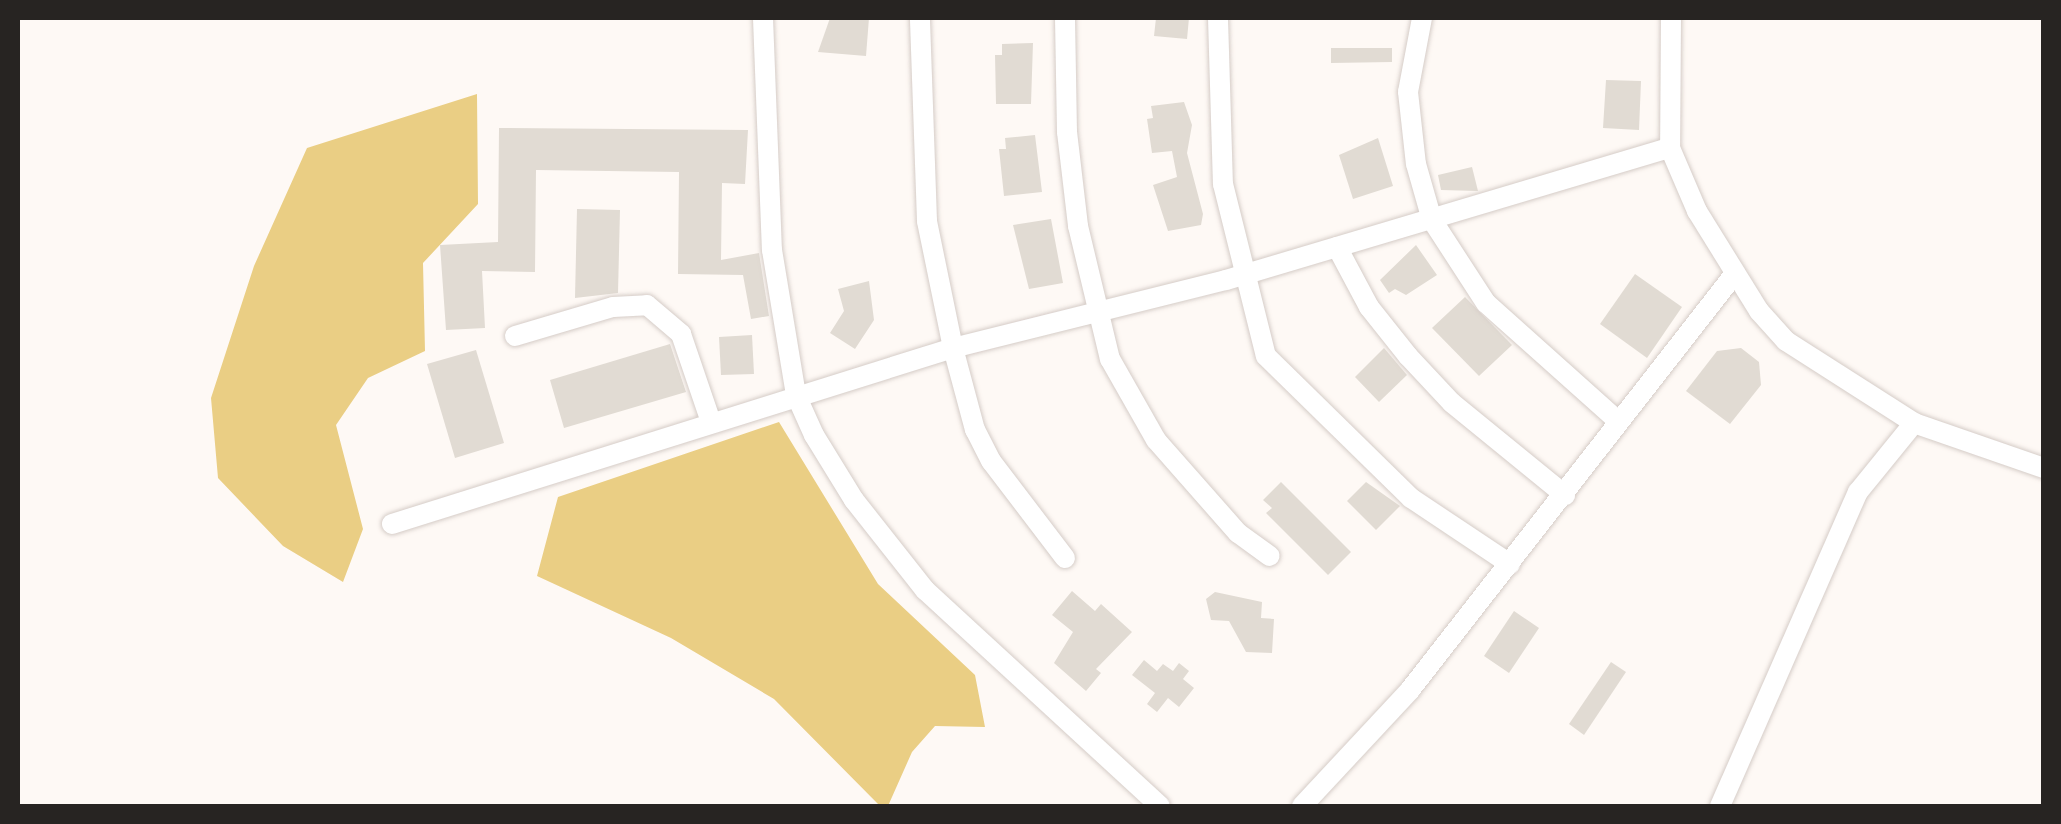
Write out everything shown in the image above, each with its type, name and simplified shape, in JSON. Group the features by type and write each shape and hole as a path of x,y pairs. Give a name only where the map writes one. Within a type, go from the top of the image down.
{"street":[{"path":"763,18 772,250 796,395 854,500 925,590 1160,806"},
{"path":"920,18 926,221 975,430 991,460 1065,558"},
{"path":"1064,18 1069,151 1098,310 1122,387 1156,440 1238,533 1270,556"},
{"path":"1218,18 1223,184 1260,340 1275,367 1411,498 1510,564"},
{"path":"1422,18 1408,92 1416,164 1432,220 1486,303 1619,422"},
{"path":"1671,18 1670,148 1733,276 1786,342 1914,423 2044,468"},
{"path":"392,524 953,348 1244,274 1670,148"},
{"path":"1337,247 1369,307 1408,356 1452,403 1565,494"},
{"path":"1302,806 1410,690 1733,276"},
{"path":"516,336 614,307 647,305 681,334 711,422"},
{"path":"1720,806 1858,492 1914,423"}],"shaded area":[{"path":"477,94 478,204 423,263 425,351 368,378 336,425 363,529 343,582 283,546 218,478 211,398 254,266 307,148"},
{"path":"779,422 878,584 975,675 985,727 935,726 912,752 888,806 880,806 774,699 671,638 537,576 558,497"}],"building":[{"path":"830,18 869,18 866,56 818,52"},
{"path":"1156,18 1189,18 1187,39 1154,36"},
{"path":"1033,43 1031,104 996,104 995,55 1002,55 1002,44"},
{"path":"1331,48 1392,48 1392,62 1331,63"},
{"path":"1606,80 1641,81 1639,130 1603,128"},
{"path":"1184,102 1192,125 1187,153 1203,214 1201,225 1168,231 1153,185 1177,177 1172,151 1152,153 1147,119 1153,118 1151,106"},
{"path":"499,128 748,130 745,184 722,183 721,260 759,253 769,316 751,319 743,275 678,274 679,172 536,170 535,272 482,271 485,328 446,330 440,245 498,242"},
{"path":"1035,135 1042,192 1004,196 999,149 1006,149 1005,138"},
{"path":"1378,138 1393,186 1353,199 1339,155"},
{"path":"1472,167 1478,191 1441,190 1438,175"},
{"path":"577,209 620,210 618,293 575,298"},
{"path":"1051,219 1063,283 1029,289 1013,225"},
{"path":"1416,245 1437,275 1406,295 1395,289 1389,293 1380,280"},
{"path":"1635,274 1682,307 1647,358 1600,324"},
{"path":"869,281 874,320 855,349 830,333 844,311 838,289"},
{"path":"1465,297 1512,345 1479,376 1432,328"},
{"path":"752,335 754,374 721,375 719,337"},
{"path":"670,344 686,392 564,428 550,380"},
{"path":"1384,348 1407,375 1379,402 1355,377"},
{"path":"1741,348 1759,362 1761,385 1730,424 1686,391 1717,351"},
{"path":"476,350 504,443 455,458 427,364"},
{"path":"1281,482 1351,552 1328,575 1266,513 1272,508 1263,500"},
{"path":"1366,482 1400,506 1376,530 1347,501"},
{"path":"1072,591 1095,611 1101,604 1132,632 1096,669 1101,673 1086,691 1054,663 1073,632 1052,615"},
{"path":"1215,592 1262,602 1261,618 1274,619 1272,653 1246,652 1229,621 1211,620 1206,599"},
{"path":"1514,611 1539,628 1509,673 1484,656"},
{"path":"1144,660 1157,671 1163,664 1173,671 1179,663 1189,671 1183,679 1194,688 1179,707 1168,698 1157,712 1147,704 1155,693 1132,675"},
{"path":"1611,662 1626,672 1584,735 1569,724"}]}
